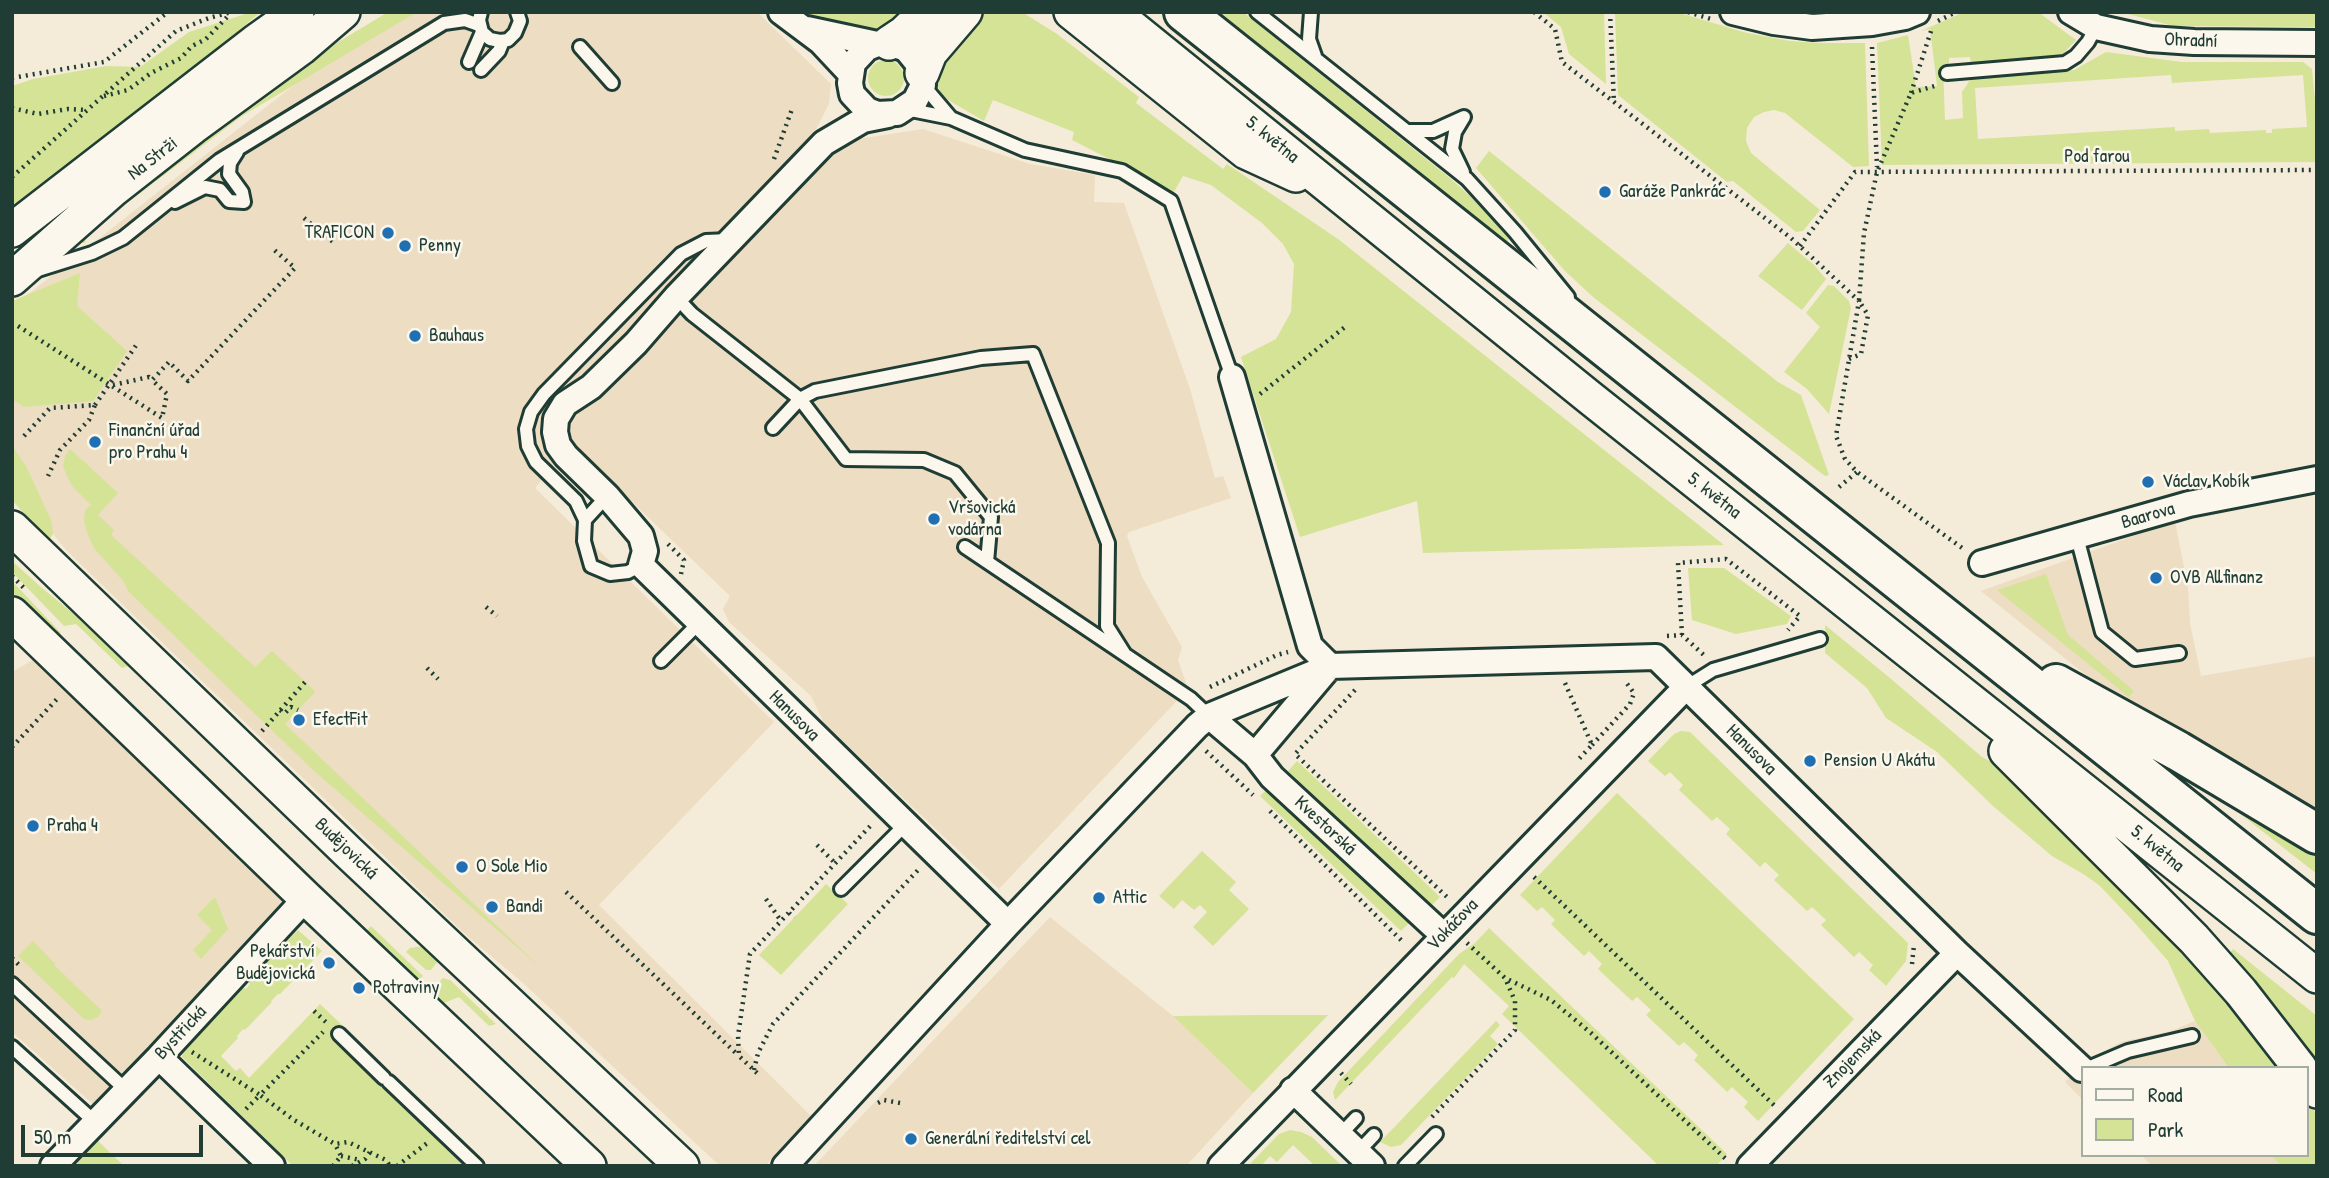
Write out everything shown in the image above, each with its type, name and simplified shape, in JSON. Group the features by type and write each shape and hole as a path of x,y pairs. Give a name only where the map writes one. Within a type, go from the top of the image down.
{"highway":[{"path":"1184,12 2317,914"},
{"path":"1957,628 2178,751 2317,834"}],"main road":[{"path":"255,42 285,12"},
{"path":"255,42 297,12"},
{"path":"301,48 343,12"},
{"path":"301,48 366,12"},
{"path":"883,43 904,33 926,12"},
{"path":"922,79 930,53 965,12"},
{"path":"1049,12 1108,25"},
{"path":"1071,12 1108,25"},
{"name":"5. května","path":"1108,25 1339,195 2317,976"},
{"name":"Na Strži","path":"12,230 255,42"},
{"name":"Na Strži","path":"12,281 114,189 192,127 301,48"},
{"name":"Budějovická","path":"12,528 349,853 682,1166"},
{"path":"12,614 589,1166"},
{"path":"1893,638 2194,939 2241,992 2298,1066"}],"street":[{"path":"781,12 807,29 851,83 867,110 897,112"},
{"path":"1733,12 1774,22 1812,27 1833,19 1871,23 1905,17 1926,18"},
{"name":"Ohradní","path":"2071,12 2096,27 2150,39 2317,43"},
{"path":"641,565 645,551 641,536 558,445 556,419 565,404 602,376 824,144 863,120 897,112 920,93 922,79 914,56 906,49 807,29"},
{"path":"824,144 851,83 859,54 867,47 883,43"},
{"path":"1232,377 1310,646 1329,666 1255,755"},
{"name":"Baarova","path":"1982,563 2189,504 2317,479"},
{"name":"Hanusova","path":"641,565 699,622 898,832 1008,924"},
{"name":"Hanusova","path":"785,1166 1008,924 1197,726 1209,716 1329,666 1656,657 1957,953 2080,1067"},
{"name":"Vokáčova","path":"1221,1166 1293,1090 1459,941 1686,687"},
{"name":"Kvestorská","path":"1209,716 1255,755 1272,777 1459,941"},
{"name":"Bystřická","path":"52,1166 306,898"},
{"name":"Znojemská","path":"1739,1163 1957,953"},
{"path":"166,1048 230,1125 272,1166"},
{"path":"1293,1090 1360,1141"}],"lane":[{"path":"255,42 275,12"},
{"path":"1257,12 1466,178 1515,232 1619,359"},
{"path":"1311,12 1309,39 1317,59"},
{"path":"12,281 31,272 92,253 123,238 200,174 444,23 465,20 481,23 494,41 503,41 516,33 522,15"},
{"path":"469,62 481,23"},
{"path":"1947,73 2066,63 2088,42 2096,27"},
{"path":"481,71 499,51 503,41"},
{"path":"580,47 611,83"},
{"path":"922,79 951,118"},
{"path":"897,112 951,118 1025,150 1122,171 1171,201 1232,377"},
{"path":"1408,131 1433,131 1464,117 1455,132 1452,149 1454,158 1466,178"},
{"path":"162,208 205,187 220,190 229,201 244,202 242,192 229,174 230,163 237,152"},
{"path":"641,565 628,572 610,574 591,566 584,541 585,520 576,501 536,462 528,446 526,429 531,412 544,394 681,254 706,241 732,239"},
{"path":"676,298 692,314 800,399 846,459 924,460 955,473 991,517 987,562"},
{"path":"773,428 800,399 814,391 981,358 1033,354 1108,542 1107,626 1124,653"},
{"path":"585,520 607,496"},
{"path":"2077,537 2102,632 2135,659 2179,653"},
{"path":"965,547 1191,699 1209,716"},
{"path":"661,662 699,622"},
{"path":"1686,687 1713,670 1820,639"},
{"path":"841,889 898,832"},
{"path":"12,984 126,1090"},
{"path":"334,1030 477,1166"},
{"path":"2093,1066 2128,1051 2192,1036"},
{"path":"12,1047 95,1122"},
{"path":"1405,1166 1436,1133"}],"path":[{"path":"12,78 104,62 168,12"},
{"path":"101,97 128,90 151,73 181,58 192,46 205,39 231,12"},
{"path":"12,177 176,31 231,12"},
{"path":"1534,12 1555,29 1562,62 1800,246 1859,301 1868,315 1861,354 1849,359"},
{"path":"1610,12 1614,104"},
{"path":"1926,18 1911,93 1877,172 1864,233 1859,301 1836,436 1845,459 1857,472 1982,563"},
{"path":"1871,23 1877,172"},
{"path":"1911,93 1944,83 1947,73"},
{"path":"12,108 38,114 68,109 85,111"},
{"path":"777,193 766,183 792,109"},
{"name":"Pod farou","path":"1800,246 1855,172 2317,170"},
{"path":"304,218 333,242"},
{"path":"152,380 169,362 188,381 295,268 272,248"},
{"path":"18,326 162,418 167,394 149,377 112,386"},
{"path":"1240,402 1259,395 1345,327"},
{"path":"48,476 60,450 89,420 95,405 137,344"},
{"path":"24,436 50,408 95,405"},
{"path":"1839,487 1857,472"},
{"path":"659,535 684,560 682,572 666,589"},
{"path":"1710,660 1682,635 1678,563 1726,559 1800,616 1787,631"},
{"path":"1761,587 1768,578"},
{"path":"486,607 496,616"},
{"path":"1191,699 1201,691 1277,655 1310,646"},
{"path":"427,668 438,679"},
{"path":"1571,768 1630,704 1634,693 1629,684 1621,678"},
{"path":"1554,682 1577,681"},
{"path":"245,751 305,682"},
{"path":"1565,682 1592,745"},
{"path":"1356,689 1295,754 1447,897"},
{"path":"12,747 64,692"},
{"path":"280,710 285,713 291,708 298,710"},
{"path":"1264,806 1404,943"},
{"path":"864,813 873,822 898,832 919,868 928,877"},
{"path":"739,1056 738,1036 750,954 873,822"},
{"path":"817,845 835,863"},
{"path":"566,892 755,1071 758,1053 773,1024 919,868"},
{"path":"1524,885 1533,876 1777,1108 1786,1099"},
{"path":"766,899 781,921"},
{"path":"789,913 794,918"},
{"path":"1905,974 1912,965 1913,938"},
{"path":"1459,941 1505,978 1551,1000 1739,1163"},
{"path":"1432,1117 1515,1030 1515,1001 1505,978"},
{"path":"230,1125 334,1030"},
{"path":"166,1048 260,1095 294,1120 335,1144 341,1156 361,1161"},
{"path":"1332,1077 1338,1070"},
{"path":"877,1103 884,1100 900,1103"},
{"path":"397,1166 442,1132"},
{"path":"335,1144 348,1142 386,1160 390,1166"},
{"path":"352,1166 370,1152"},
{"path":"334,1165 341,1156"},
{"path":"334,1165 345,1166"}],"shaded area":[{"path":"408,12 757,12 831,84 829,104 808,145 816,163 836,154 852,140 923,129 1030,164 1095,175 1094,202 1124,203 1190,389 1215,478 1223,476 1231,498 1129,532 1127,536 1142,577 1182,647 1178,660 1188,689 999,889 824,723 811,696 729,622 723,609 730,596 571,443 535,488 774,722 599,905 811,1116 765,1166 720,1166 523,983 465,934 67,551 12,484 12,307 341,48"},
{"path":"2175,521 2201,676 2317,656 2317,817 2097,684 1981,591"},
{"path":"38,657 284,899 95,1106 12,1032 12,672"},
{"path":"1050,917 1173,1016 1253,1093 1186,1166 814,1166"},
{"path":"2195,1021 2228,1066 2082,1066 2121,1042 2171,1031"},
{"path":"2080,1068 2080,1097 2065,1082"},
{"path":"2143,1157 2273,1157 2281,1166 2152,1166"}],"green space":[{"path":"252,12 260,12 188,76 12,212 12,86 33,79 106,66 140,67 189,32"},
{"path":"388,12 417,12 242,116 86,234 85,243 76,242 153,174 312,58"},
{"path":"803,12 909,12 883,29 859,34 843,33"},
{"path":"984,12 1022,12 1057,34 1139,97 1136,103 1223,169 1227,164 1338,239 1724,545 1423,553 1417,501 1300,537 1241,357 1276,339 1291,312 1294,264 1283,244 1262,223 1211,185 1183,176 1174,192 1072,140 1074,132 993,100 984,121 943,97 937,85 939,62 978,15"},
{"path":"1215,12 1243,12 1451,179 1508,237 1508,241 1502,241"},
{"path":"1543,12 1604,12 1606,84 1569,54 1561,27"},
{"path":"1615,12 1676,12 1747,33 1790,41 1865,43 1869,166 1853,167 1785,113 1774,110 1754,117 1747,128 1746,141 1751,153 1820,210 1803,231 1796,232 1733,181 1727,182 1618,95"},
{"path":"1964,12 2038,12 2076,40 2059,58 1971,64 1970,57 1949,58 1949,65 1943,66 1945,120 1963,118 1962,92 1972,77 2074,70 2106,52 2182,62 2303,62 2312,69 2317,120 2317,162 1882,165 1877,43 1908,35 1916,87 1937,86 1930,29 1921,31","holes":["2171,75 2172,83 2303,75 2307,127 2272,129 2272,133 2266,133 2266,130 2210,133 2209,129 2175,131 2175,127 1978,139 1975,88"]},
{"path":"2121,12 2317,12 2317,27 2173,26"},
{"path":"886,60 899,65 904,78 899,91 886,96 873,91 868,78 873,65"},
{"path":"1489,151 1778,382 1801,395 1829,475 1825,476 1593,297 1564,270 1476,168"},
{"path":"1788,243 1826,279 1802,310 1758,276"},
{"path":"80,273 77,306 127,351 93,401 24,407 12,399 12,301"},
{"path":"1828,285 1834,286 1849,301 1851,308 1829,414 1807,389 1784,372 1820,327 1806,313"},
{"path":"12,446 26,466 51,520 53,534 48,541 12,500"},
{"path":"70,449 118,493 98,515 114,530 111,535 255,667 272,651 314,690 285,724 540,967 313,770 128,591 124,582 94,548 88,535 84,521 85,510 91,505 72,486 63,467 65,456"},
{"path":"12,561 135,664 122,668 76,624 64,626 12,572"},
{"path":"1688,568 1724,568 1791,616 1787,624 1736,634 1692,620"},
{"path":"2046,574 2068,635 2134,691 2129,697 1997,590"},
{"path":"12,581 61,633 53,635 12,592"},
{"path":"1825,625 1982,757 1999,766 2170,931 2281,1066 2228,1066 2195,1021 2168,961 2100,886 2052,856 1993,806 1937,752 1886,718 1867,688 1825,653"},
{"path":"1681,731 1690,732 1908,943 1906,961 1886,986 1869,970 1873,965 1859,952 1854,957 1821,925 1826,920 1812,907 1807,911 1774,880 1779,875 1765,862 1760,867 1726,834 1730,829 1717,817 1712,821 1679,790 1683,785 1670,772 1665,776 1648,761 1674,734"},
{"path":"1297,761 1440,897 1431,906 1288,771"},
{"path":"1268,788 1409,923 1401,931 1260,796"},
{"path":"1617,793 1854,1019 1758,1121 1744,1107 1748,1102 1732,1087 1727,1092 1694,1060 1698,1055 1684,1042 1679,1046 1646,1015 1651,1010 1637,997 1632,1001 1598,969 1602,964 1589,951 1584,956 1551,924 1555,920 1542,907 1537,911 1520,895"},
{"path":"2236,806 2317,854 2317,874 2234,809"},
{"path":"1202,851 1236,882 1229,890 1249,909 1213,946 1193,927 1207,912 1200,905 1194,910 1182,900 1174,909 1159,896"},
{"path":"826,884 848,904 781,975 759,955"},
{"path":"215,897 228,929 201,959 193,950 212,930 197,915"},
{"path":"371,926 423,976 417,982 365,932"},
{"path":"1489,928 1727,1154 1716,1166 1659,1166 1502,1014 1509,1006 1464,964 1454,978 1452,977 1335,1100 1333,1092 1338,1082 1459,954 1475,943"},
{"path":"298,930 322,951 245,1030 243,1029 221,1056 236,1071 240,1068 249,1078 320,1004 344,1027 332,1040 464,1166 293,1166 182,1057 183,1050 243,987 246,989 250,984 248,981 272,956 275,958 280,954 277,951"},
{"path":"33,941 102,1011 98,1017 84,1019 18,956"},
{"path":"430,945 441,957 431,970 426,970 406,952 410,948"},
{"path":"2233,949 2317,1016 2317,1065 2228,955"},
{"path":"443,978 450,980 496,1024 489,1026 459,997 439,1005 428,993"},
{"path":"1328,1015 1253,1093 1173,1016"},
{"path":"1496,1021 1500,1025 1490,1036 1498,1044 1401,1145 1391,1147 1380,1142"},
{"path":"2308,1102 2317,1115 2317,1166 2281,1166 2273,1157 2308,1157"},
{"path":"1290,1130 1312,1137 1342,1166 1315,1166 1293,1145 1277,1162 1270,1156 1261,1166 1248,1166 1279,1134"},
{"path":"96,1139 124,1166 70,1166"}],"place":[{"name":"Garáže Pankrác","path":"1605,192"},
{"name":"TRAFICON","path":"388,233"},
{"name":"Penny","path":"405,246"},
{"name":"Bauhaus","path":"415,336"},
{"name":"Finanční úřad pro Prahu 4","path":"95,442"},
{"name":"Václav Kobík","path":"2148,482"},
{"name":"Vršovická vodárna","path":"934,519"},
{"name":"OVB Allfinanz","path":"2156,578"},
{"name":"EfectFit","path":"299,720"},
{"name":"Pension U Akátu","path":"1810,761"},
{"name":"Praha 4","path":"33,826"},
{"name":"O Sole Mio","path":"462,867"},
{"name":"Attic","path":"1099,898"},
{"name":"Bandi","path":"492,907"},
{"name":"Pekařství Budějovická","path":"329,963"},
{"name":"Potraviny","path":"359,988"},
{"name":"Generální ředitelství cel","path":"911,1139"}]}
